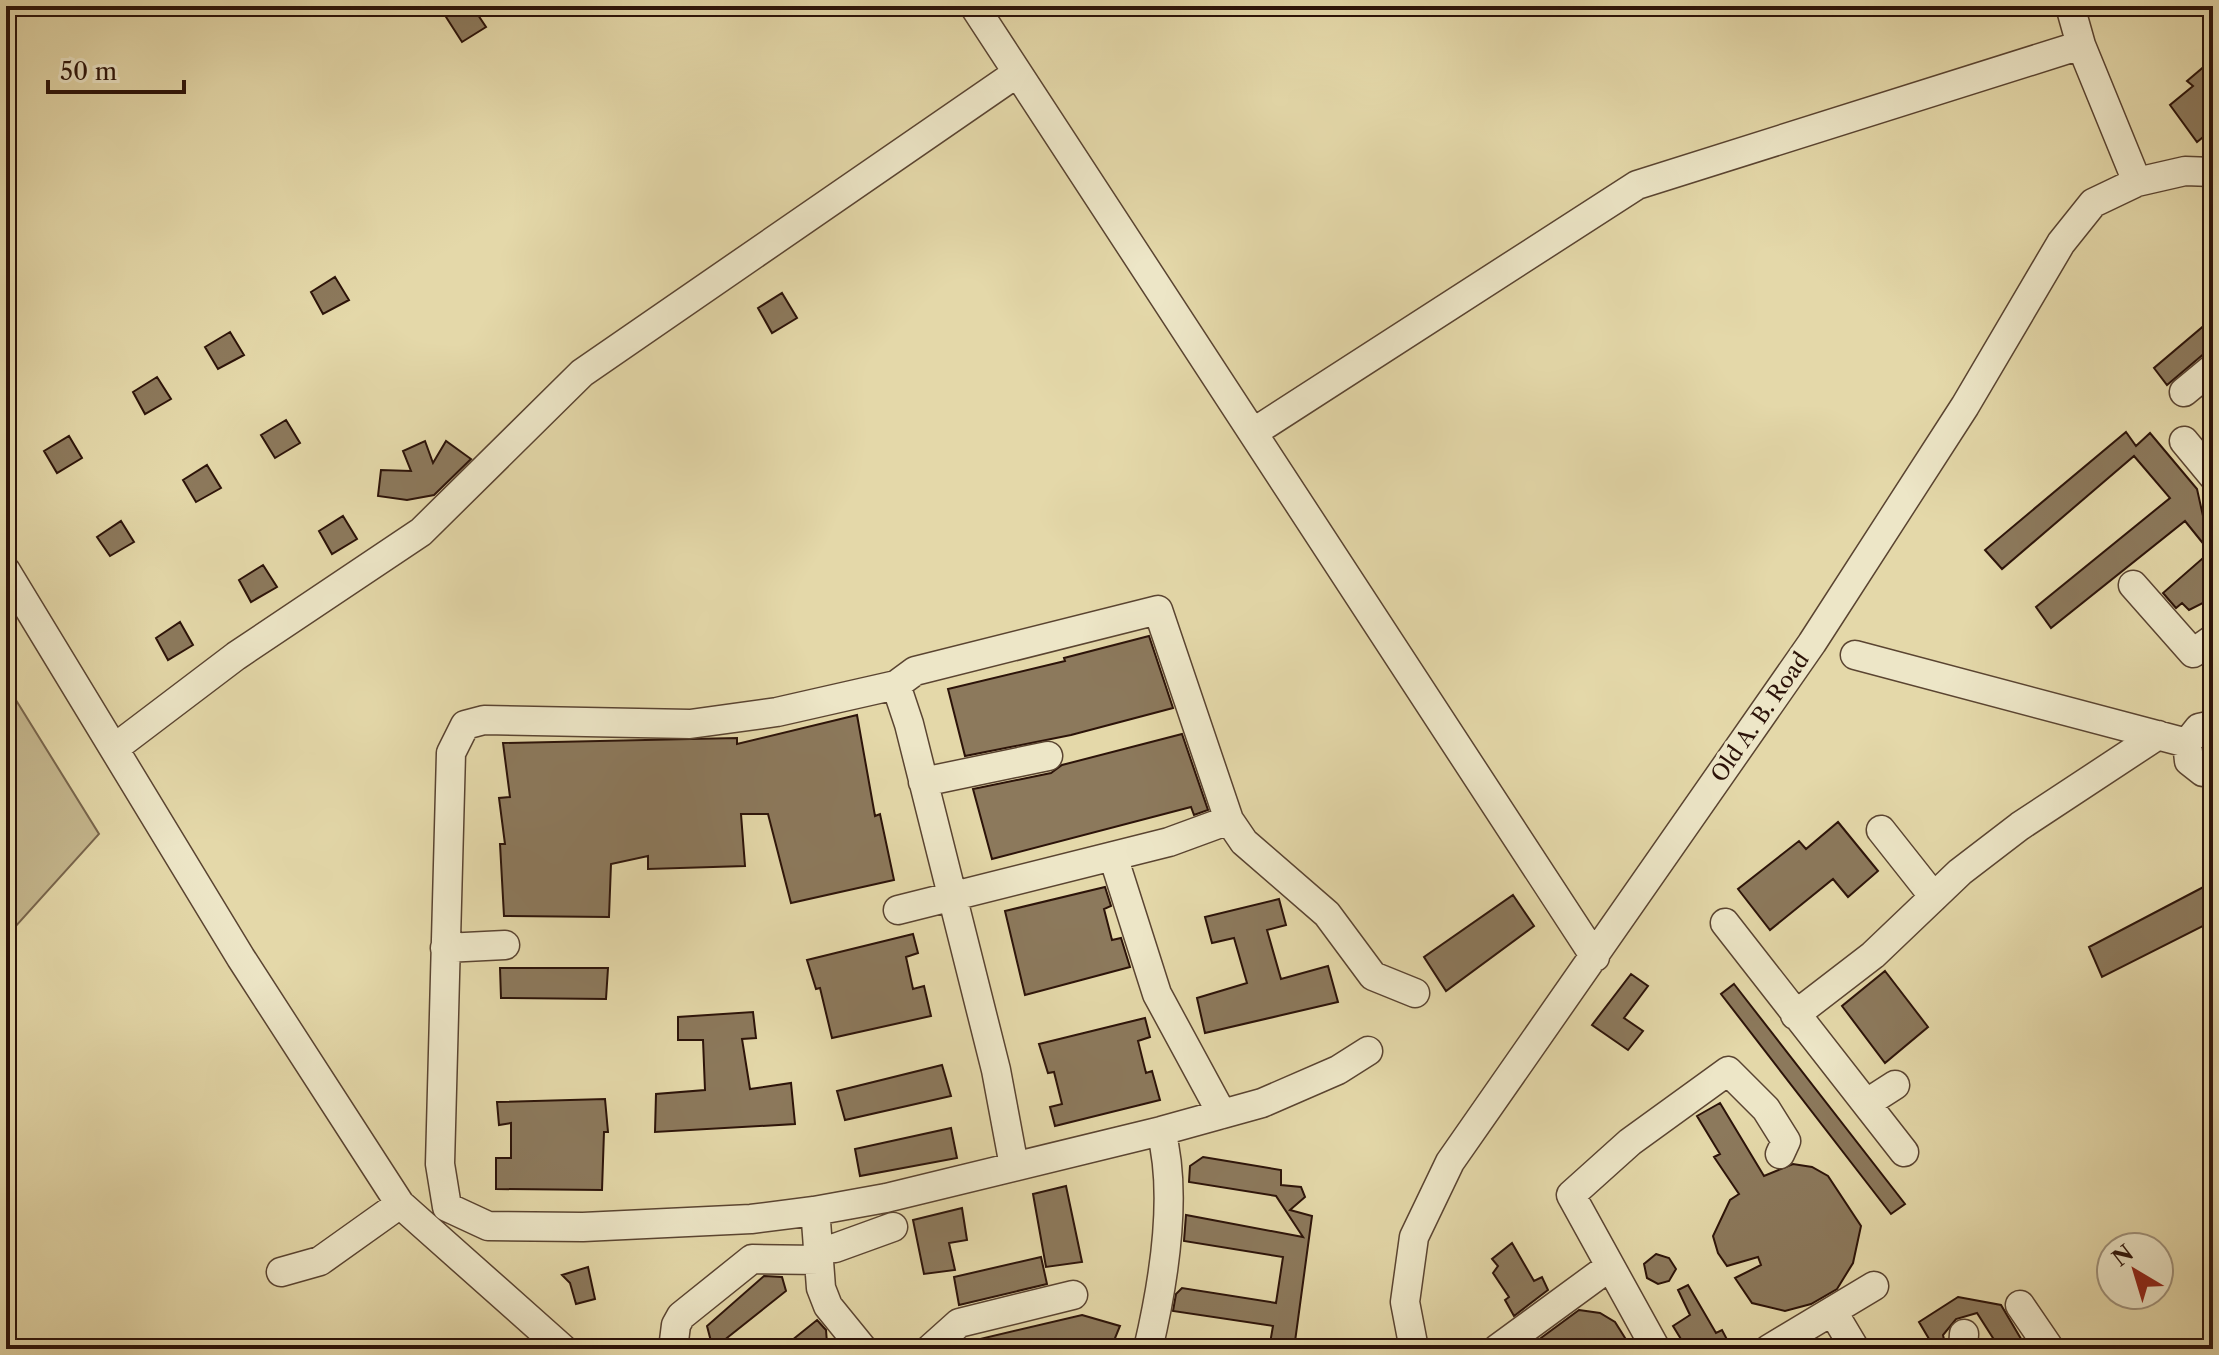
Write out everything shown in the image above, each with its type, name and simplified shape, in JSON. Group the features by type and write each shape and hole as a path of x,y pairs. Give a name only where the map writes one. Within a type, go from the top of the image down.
{"street":[{"path":"974,6 1595,957"},
{"path":"2070,6 2081,45 2137,182"},
{"path":"1254,432 1637,185 2081,45"},
{"path":"116,747 236,656 421,532 582,373 1017,73"},
{"name":"Old A. B. Road","path":"1414,1349 1405,1302 1414,1237 1450,1162 1812,643 1965,406 2061,243 2093,203 2137,182 2185,171 2213,172"},
{"path":"2184,392 2213,368"},
{"path":"2184,441 2213,476"},
{"path":"6,571 116,747 241,958 400,1204 563,1349"},
{"path":"2133,585 2193,653 2213,639"},
{"path":"1368,1051 1338,1070 1262,1103 1161,1131 886,1198 751,1219 583,1227 488,1226 475,1222 447,1207 442,1179 451,753 465,725 506,719 556,724 690,724 777,712 896,685 915,671 1158,610 1229,820 1244,842 1327,914 1373,976 1415,993"},
{"path":"1855,655 2187,743"},
{"path":"896,685 996,1070 1014,1166"},
{"path":"2210,775 2189,761 2187,743 2199,728 2213,725"},
{"path":"1795,1015 1873,955 1934,897 2020,826 2158,735"},
{"path":"923,782 1048,756"},
{"path":"898,910 1113,856 1229,820"},
{"path":"1881,830 1934,897"},
{"path":"1113,856 1157,994 1222,1114"},
{"path":"1725,923 1904,1152"},
{"path":"445,948 505,945"},
{"path":"1656,1349 1571,1195 1630,1142 1728,1071 1766,1109 1786,1141 1780,1154"},
{"path":"1867,1103 1895,1085"},
{"path":"1148,1349 1157,1311 1171,1196 1170,1164 1161,1131"},
{"path":"281,1272 320,1261 400,1204"},
{"path":"816,1221 821,1288 828,1306 863,1349"},
{"path":"673,1349 676,1325 681,1316 752,1259 819,1254 893,1227"},
{"path":"1497,1349 1609,1267"},
{"path":"1769,1349 1874,1286"},
{"path":"930,1349 959,1323 1073,1295"},
{"path":"2020,1305 2050,1349"},
{"path":"1833,1312 1846,1346"}],"shaded area":[{"path":"6,684 99,834 6,937"}],"building":[{"path":"439,6 472,6 486,27 462,42"},
{"path":"2213,59 2213,129 2197,142 2170,105 2193,86 2187,81"},
{"path":"335,277 349,300 323,314 311,292"},
{"path":"782,293 797,318 772,333 758,308"},
{"path":"2213,318 2213,346 2167,385 2154,368"},
{"path":"230,332 244,355 218,369 205,347"},
{"path":"157,377 171,399 145,414 133,392"},
{"path":"286,420 300,443 275,458 261,435"},
{"path":"2126,432 2136,446 2150,433 2197,489 2205,525 2213,518 2213,598 2189,610 2182,603 2176,608 2163,593 2210,552 2185,521 2051,628 2036,607 2170,498 2134,456 2002,569 1985,550"},
{"path":"69,436 82,458 57,473 44,451"},
{"path":"425,441 433,463 446,441 471,459 434,495 407,500 378,496 381,470 411,471 403,451"},
{"path":"207,465 221,488 196,502 183,480"},
{"path":"343,516 357,539 332,554 319,531"},
{"path":"121,521 134,542 110,556 97,537"},
{"path":"263,565 277,587 251,602 239,580"},
{"path":"180,622 193,645 168,660 156,638"},
{"path":"1149,636 1173,708 1071,735 965,756 948,689 1065,661 1064,658"},
{"path":"857,715 875,816 880,814 894,880 791,903 768,814 741,814 745,866 648,869 648,856 611,864 609,917 504,916 500,844 505,844 499,798 510,797 503,743 737,738 737,744"},
{"path":"1182,734 1208,810 1194,815 1191,807 992,859 973,789 1051,773 1062,765"},
{"path":"1838,822 1878,871 1848,897 1833,879 1770,930 1738,889 1799,841 1806,849"},
{"path":"2213,882 2213,921 2102,977 2089,947"},
{"path":"1105,887 1111,906 1104,909 1112,940 1121,938 1130,967 1025,995 1005,911"},
{"path":"1513,895 1534,926 1446,991 1424,957"},
{"path":"1279,899 1286,925 1267,930 1281,979 1328,966 1338,1002 1205,1033 1197,998 1247,983 1234,938 1212,943 1205,917"},
{"path":"913,934 918,953 906,957 913,989 924,986 931,1016 832,1038 820,988 816,989 807,960"},
{"path":"500,968 608,968 606,999 501,998"},
{"path":"1885,971 1928,1027 1885,1063 1842,1006"},
{"path":"1631,974 1648,986 1624,1018 1643,1031 1628,1050 1592,1025"},
{"path":"1734,984 1905,1204 1891,1214 1721,994"},
{"path":"753,1012 756,1038 742,1039 750,1089 791,1083 795,1124 655,1132 656,1094 705,1090 703,1040 678,1040 678,1017"},
{"path":"1145,1018 1150,1037 1138,1041 1146,1073 1152,1071 1160,1100 1055,1126 1050,1107 1062,1104 1054,1072 1048,1073 1039,1044"},
{"path":"942,1065 951,1096 845,1120 837,1091"},
{"path":"605,1099 608,1132 604,1132 602,1190 496,1189 496,1158 511,1158 511,1123 499,1125 497,1102"},
{"path":"1720,1103 1764,1176 1793,1164 1812,1167 1828,1176 1861,1226 1853,1263 1837,1289 1811,1304 1785,1311 1752,1303 1735,1278 1761,1265 1758,1257 1727,1266 1718,1253 1713,1236 1730,1200 1739,1194 1714,1157 1720,1154 1697,1116"},
{"path":"951,1128 957,1158 860,1176 855,1149"},
{"path":"1203,1157 1281,1170 1281,1185 1301,1187 1305,1197 1290,1210 1312,1216 1294,1349 1269,1349 1273,1326 1173,1311 1176,1294 1182,1288 1276,1303 1283,1257 1184,1241 1186,1215 1303,1237 1276,1196 1189,1182 1190,1166"},
{"path":"1066,1186 1082,1262 1046,1267 1033,1194"},
{"path":"962,1208 967,1240 949,1243 955,1270 924,1274 913,1220"},
{"path":"1512,1243 1534,1281 1542,1277 1548,1290 1514,1316 1505,1300 1509,1297 1493,1273 1498,1266 1492,1259"},
{"path":"1656,1254 1669,1258 1676,1269 1669,1281 1658,1284 1647,1278 1644,1264"},
{"path":"1041,1257 1047,1284 959,1305 954,1277"},
{"path":"588,1267 595,1299 576,1304 570,1283 562,1275"},
{"path":"764,1276 782,1277 786,1291 713,1349 707,1326"},
{"path":"1688,1285 1716,1333 1722,1330 1732,1349 1687,1349 1673,1326 1690,1315 1678,1290"},
{"path":"1958,1297 2001,1305 2027,1349 2000,1349 1977,1313 1956,1319 1943,1335 1946,1349 1935,1349 1919,1322"},
{"path":"1579,1310 1600,1313 1615,1322 1632,1349 1526,1349"},
{"path":"1082,1315 1120,1326 1111,1348 1076,1339 1040,1349 961,1349 963,1343"},
{"path":"817,1320 826,1330 827,1343 820,1349 781,1349"}]}
